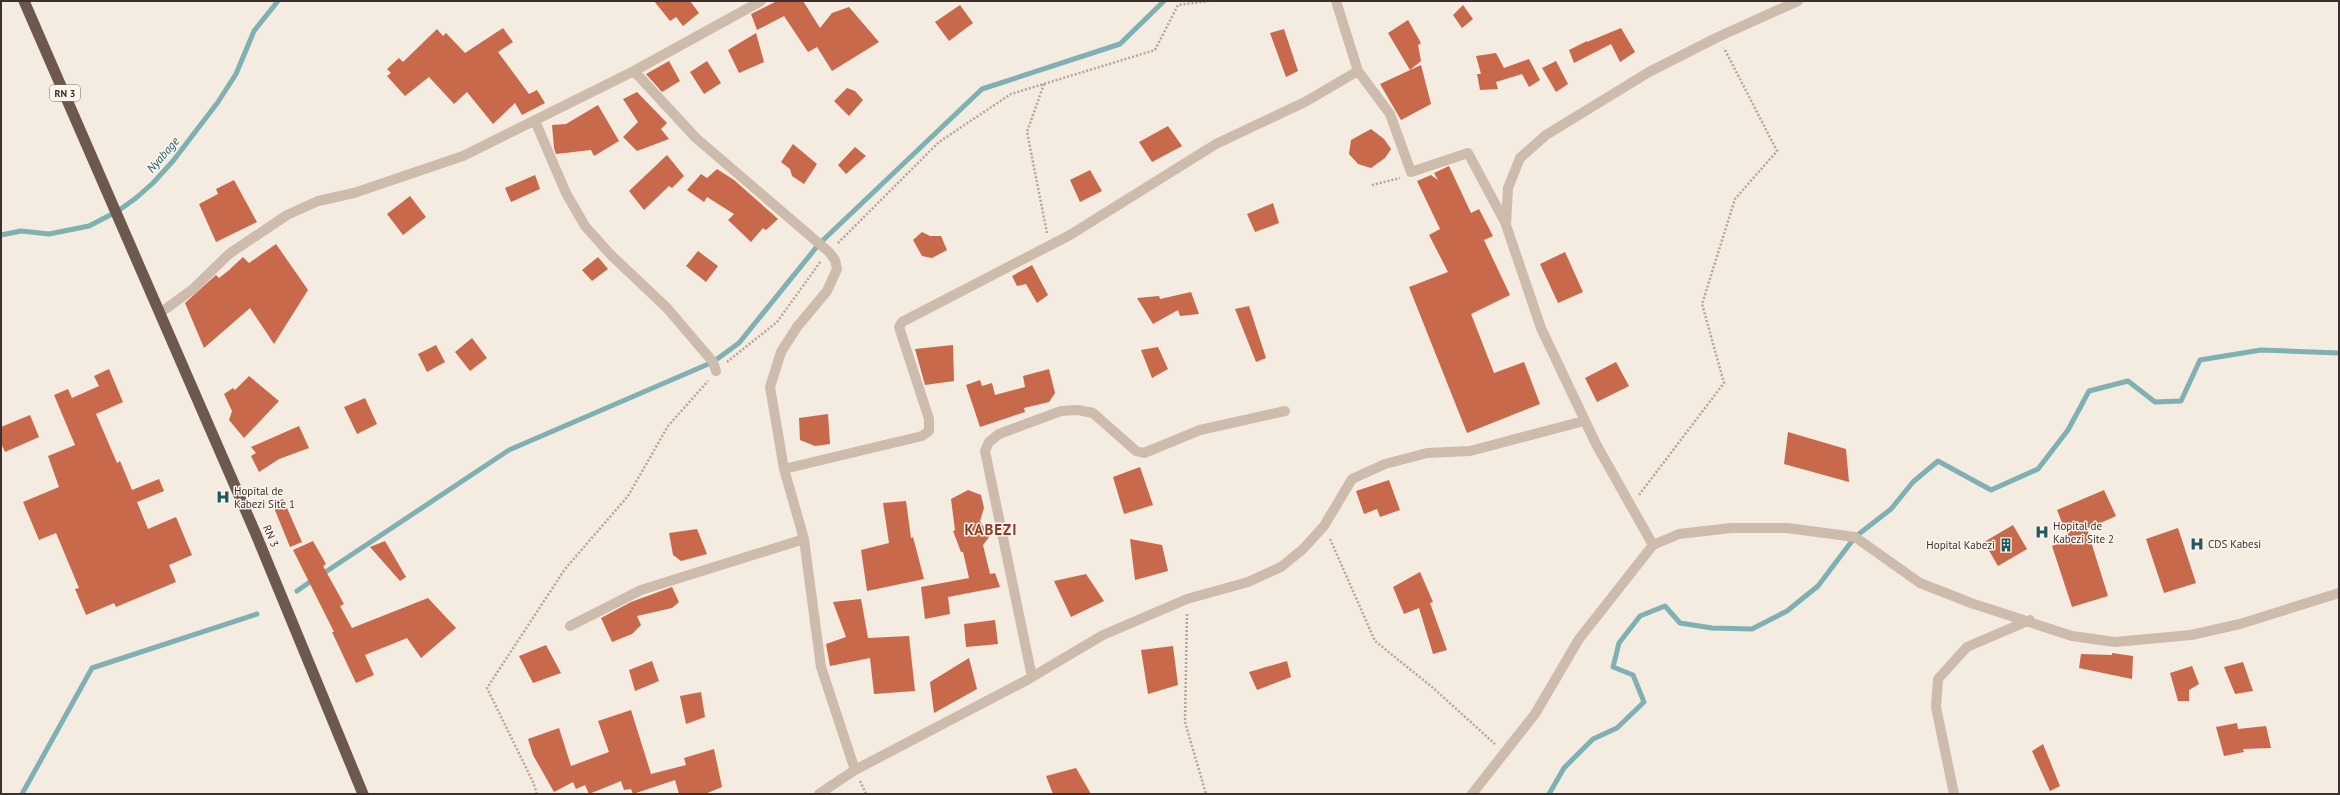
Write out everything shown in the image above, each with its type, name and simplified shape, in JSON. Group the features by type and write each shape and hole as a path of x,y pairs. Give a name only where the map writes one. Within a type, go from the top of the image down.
{"highway":[{"name":"RN 3","path":"24,1 106,184 255,532 363,794"}],"street":[{"path":"160,313 193,289 229,254 287,215 318,201 354,193 463,156 634,71 761,1"},
{"path":"1336,1 1358,71 1390,114 1411,172 1468,153 1506,225 1541,328 1584,421 1653,545"},
{"path":"1506,225 1508,188 1520,158 1546,135 1649,72 1718,36 1798,1"},
{"path":"634,71 696,138 829,252 837,265 837,269 827,291 797,327 781,352 770,387 784,469 804,539 821,667 855,770"},
{"path":"784,469 926,434 930,426 929,419 899,327 902,322 1070,235 1216,144 1305,102 1358,71"},
{"path":"535,121 566,193 585,226 620,265 667,308 713,362 716,371"},
{"path":"1032,677 985,451 989,442 999,434 1061,410 1078,410 1093,413 1136,451 1144,453 1200,430 1285,411"},
{"path":"819,794 855,770 1032,677 1103,635 1187,599 1248,582 1282,567 1303,549 1324,526 1352,479 1385,464 1427,453 1470,451 1584,421"},
{"path":"1472,794 1535,714 1579,639 1653,545 1679,534 1731,528 1787,528 1854,537 1920,583 1971,603 2030,620 2072,636 2115,642 2191,636 2240,624 2339,593"},
{"path":"570,626 641,590 804,539"},
{"path":"1954,794 1936,707 1938,679 1967,647 2030,620"}],"path":[{"path":"1631,506 1724,383 1702,304 1735,199 1777,151 1718,36"},
{"path":"1044,84 1027,132 1050,245"},
{"path":"1372,184 1395,181 1411,172"},
{"path":"1324,526 1375,641 1432,687 1505,753"},
{"path":"1187,599 1184,722 1206,794"}],"building":[{"path":"654,1 690,1 699,13 683,26 676,17 670,21"},
{"path":"777,1 803,1 820,28 832,13 849,7 879,42 832,71 817,47 808,52 784,16 757,30 751,14"},
{"path":"960,5 973,23 949,41 935,22"},
{"path":"1463,5 1473,19 1462,28 1453,15"},
{"path":"1408,20 1421,43 1418,45 1421,61 1410,70 1388,33"},
{"path":"503,28 513,42 498,52 529,94 537,90 545,103 522,115 515,103 493,124 467,92 454,104 429,77 405,96 387,76 391,73 387,69 399,58 403,62 437,29 443,36 446,33 465,53"},
{"path":"1621,28 1635,52 1620,62 1611,44 1574,63 1569,50 1587,41"},
{"path":"1284,29 1298,71 1286,77 1270,33"},
{"path":"756,33 764,62 739,73 728,50"},
{"path":"1496,53 1504,68 1529,59 1540,80 1529,87 1522,74 1496,82 1498,89 1480,90 1477,74 1481,74 1476,56"},
{"path":"669,61 680,81 662,92 646,74"},
{"path":"707,61 721,83 704,94 690,72"},
{"path":"1556,61 1568,84 1556,92 1542,68"},
{"path":"1421,65 1431,104 1401,120 1380,84"},
{"path":"847,88 855,91 863,100 849,116 834,101"},
{"path":"637,92 667,123 661,129 669,139 637,151 623,137 638,122 623,99"},
{"path":"598,105 619,141 594,156 591,150 556,154 552,125 566,124"},
{"path":"1168,126 1182,146 1152,162 1139,142"},
{"path":"1371,129 1384,139 1391,149 1385,158 1371,168 1358,164 1349,154 1351,140"},
{"path":"793,144 817,164 804,184 792,176 790,169 781,162"},
{"path":"855,147 866,156 846,174 838,165"},
{"path":"667,155 684,176 672,188 669,186 644,210 629,191"},
{"path":"1449,166 1471,213 1479,209 1493,236 1484,240 1510,295 1471,314 1494,373 1524,362 1540,404 1467,433 1409,287 1448,272 1429,235 1440,229 1417,181 1431,175 1438,180 1434,173"},
{"path":"717,169 734,180 778,219 766,230 763,228 751,242 728,220 734,214 707,197 704,202 687,190 701,174 707,178"},
{"path":"1090,170 1102,191 1080,202 1070,180"},
{"path":"535,175 540,189 511,202 505,188"},
{"path":"234,180 257,222 216,242 199,204 218,194 216,189"},
{"path":"410,196 426,217 403,235 387,214"},
{"path":"1273,203 1279,223 1255,232 1247,214"},
{"path":"922,232 930,236 941,236 947,250 932,258 922,256 913,240"},
{"path":"276,244 308,290 274,344 250,308 204,348 185,303 216,275 219,278 243,257 249,263"},
{"path":"698,251 718,266 706,282 686,266"},
{"path":"1565,252 1583,292 1558,303 1540,264"},
{"path":"598,257 608,269 592,281 582,270"},
{"path":"1032,265 1048,295 1037,303 1026,284 1017,286 1012,276"},
{"path":"1191,292 1199,314 1180,316 1178,310 1153,324 1137,298 1159,296 1160,299"},
{"path":"1249,306 1266,358 1256,362 1235,309"},
{"path":"472,338 487,358 470,371 455,352"},
{"path":"436,345 445,362 427,372 418,354"},
{"path":"953,345 954,381 925,385 915,349"},
{"path":"1158,347 1168,369 1152,378 1141,350"},
{"path":"1616,362 1629,386 1597,402 1585,378"},
{"path":"109,369 123,402 96,414 117,463 120,461 132,490 159,479 164,491 137,502 148,529 176,517 192,555 169,565 176,582 116,607 114,603 86,615 75,589 79,588 56,533 39,540 23,502 59,487 48,456 75,445 54,395 68,389 72,398 99,386 94,376"},
{"path":"1049,369 1055,393 1049,402 1024,408 1025,412 980,427 966,385 980,380 982,386 992,383 995,395 1025,387 1023,376"},
{"path":"249,376 279,401 244,438 229,420 232,411 224,394 233,388 235,390"},
{"path":"365,398 377,424 357,434 344,407"},
{"path":"828,414 830,444 815,446 800,440 799,418"},
{"path":"30,415 39,437 5,452 1,443 1,427"},
{"path":"299,426 309,448 279,459 259,472 251,456 256,453 251,447"},
{"path":"1788,432 1846,449 1849,482 1784,464"},
{"path":"1140,467 1153,505 1124,514 1113,477"},
{"path":"1389,480 1400,510 1380,517 1377,509 1364,514 1356,491"},
{"path":"968,490 981,495 984,508 980,521 989,537 983,545 990,574 995,573 1000,587 948,597 950,614 925,619 921,587 969,578 963,552 961,552 953,531 955,530 951,499"},
{"path":"2104,490 2116,516 2087,529 2108,596 2072,607 2052,546 2069,540 2057,510"},
{"path":"283,499 302,542 290,547 272,503"},
{"path":"906,501 911,538 913,537 924,579 867,591 861,550 889,543 883,503"},
{"name":"Hopital Kabezi","path":"2013,525 2027,549 1998,566 1984,542"},
{"path":"2178,528 2196,583 2164,593 2146,539"},
{"path":"697,529 707,554 681,561 673,555 669,533"},
{"path":"1130,539 1162,545 1168,571 1135,580"},
{"path":"313,541 326,564 323,566 344,604 340,606 352,628 428,598 456,628 421,658 407,638 365,655 374,675 356,683 332,632 334,632 293,550"},
{"path":"385,541 406,577 400,581 370,547"},
{"path":"1420,572 1433,602 1430,603 1447,650 1433,654 1419,608 1404,614 1393,587"},
{"path":"1086,574 1104,601 1071,617 1054,581"},
{"path":"672,587 679,602 672,608 637,616 641,625 632,634 612,642 601,618 631,602"},
{"path":"861,599 868,638 909,636 915,691 874,694 870,658 830,666 826,644 846,637 833,602"},
{"path":"995,620 998,644 966,647 964,624"},
{"path":"546,645 561,673 533,683 519,656"},
{"path":"1173,646 1178,685 1148,694 1141,650"},
{"path":"2112,653 2133,656 2132,679 2079,668 2081,654 2112,655"},
{"path":"969,658 977,689 934,713 930,682"},
{"path":"652,661 659,681 635,691 629,670"},
{"path":"1287,661 1291,677 1257,690 1249,672"},
{"path":"2243,662 2253,691 2235,694 2224,667"},
{"path":"2192,666 2199,684 2189,690 2189,701 2178,701 2170,673"},
{"path":"701,692 705,717 686,724 680,696"},
{"path":"631,710 651,774 686,765 684,758 714,749 722,787 705,794 679,794 675,780 633,794 631,789 624,790 621,781 589,794 585,785 576,789 573,782 554,792 533,755 528,739 559,728 571,766 609,752 598,721"},
{"path":"2237,723 2238,729 2266,726 2271,748 2243,749 2244,752 2224,756 2216,727"},
{"path":"2043,744 2060,786 2050,791 2032,751"},
{"path":"1076,768 1091,794 1053,794 1046,776"}],"waterway":[{"name":"Nyabage","path":"1,235 21,231 49,234 89,226 118,211 136,198 153,183 173,161 218,102 236,74 254,31 278,1"},
{"path":"321,575 509,450 713,362 739,343 819,244 982,89 1120,44 1164,1"},
{"path":"1549,794 1564,768 1593,739 1617,728 1644,702 1633,675 1613,667 1619,643 1640,616 1665,606 1680,623 1712,628 1752,629 1787,611 1818,586 1855,537 1891,509 1913,482 1938,461 1991,490 2038,469 2068,430 2089,391 2128,381 2155,402 2181,401 2200,360 2261,350 2339,353"},
{"path":"297,591 314,579"},
{"path":"22,794 92,668 257,614"}],"place":[{"name":"Hopital de Kabezi Site 1","path":"223,497"},
{"name":"Hopital de Kabezi Site 2","path":"2042,532"},
{"name":"CDS Kabesi","path":"2197,544"},
{"name":"Hopital Kabezi","path":"2006,545"}],"district":[{"name":"KABEZI","path":"991,530"}]}
